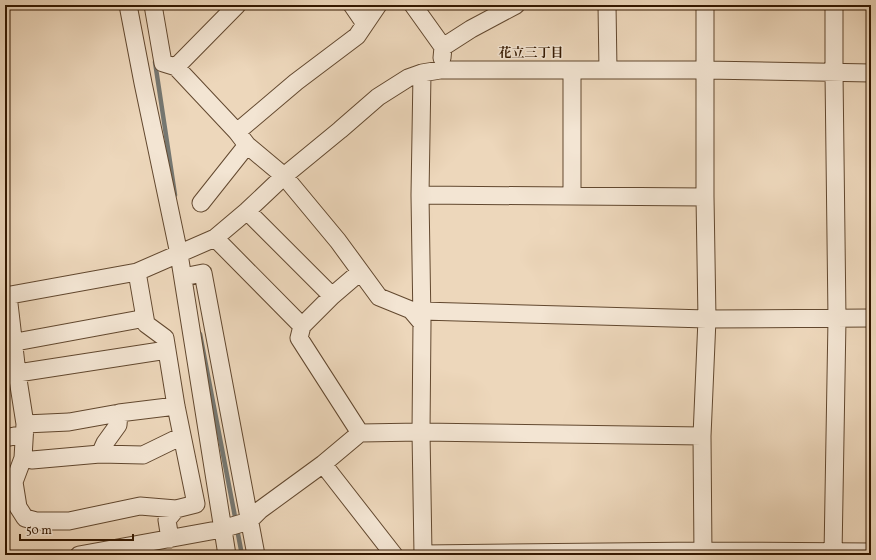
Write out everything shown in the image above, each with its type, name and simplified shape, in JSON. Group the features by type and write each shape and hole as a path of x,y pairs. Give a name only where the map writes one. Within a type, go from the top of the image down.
{"street":[{"path":"128,5 179,254 227,555"},
{"path":"153,5 163,63 176,67 242,138 284,176 338,241 379,297 411,310 422,317 707,319 871,318"},
{"path":"176,67 237,5"},
{"path":"352,5 365,24"},
{"path":"201,203 242,138 296,82 357,36 378,5"},
{"path":"413,5 443,47 440,70"},
{"path":"443,47 471,29 516,5"},
{"path":"607,5 608,70"},
{"path":"703,553 702,436 707,319 705,197 705,5"},
{"path":"833,553 837,319 834,5"},
{"path":"137,272 146,324 165,338 176,406 196,504 176,509 140,506 69,521 36,522 25,518 18,507 10,487 23,458 25,429 11,374 6,295 137,272 215,238 247,211 284,176 378,97 408,78 422,73 440,70 705,70 871,73"},
{"path":"572,70 572,196"},
{"path":"422,73 420,195 423,554 871,552"},
{"path":"420,195 705,197"},
{"path":"247,211 332,296"},
{"path":"215,238 302,326"},
{"path":"360,272 332,296 302,326 299,338 360,432"},
{"path":"183,277 203,273 256,555"},
{"path":"9,344 135,320"},
{"path":"11,374 167,350"},
{"path":"5,438 25,429 120,413 176,406"},
{"path":"100,454 105,443 118,425 120,413"},
{"path":"79,555 222,529 249,521 260,510 323,464 360,432 702,436"},
{"path":"23,458 32,460 100,454 143,455 182,436"},
{"path":"323,464 394,555"},
{"path":"170,538 168,520 176,509"}],"waterway":[{"path":"155,62 175,195"},
{"path":"200,334 236,522"},
{"path":"237,529 242,555"}],"district":[{"name":"花立三丁目","path":"531,54"}]}
